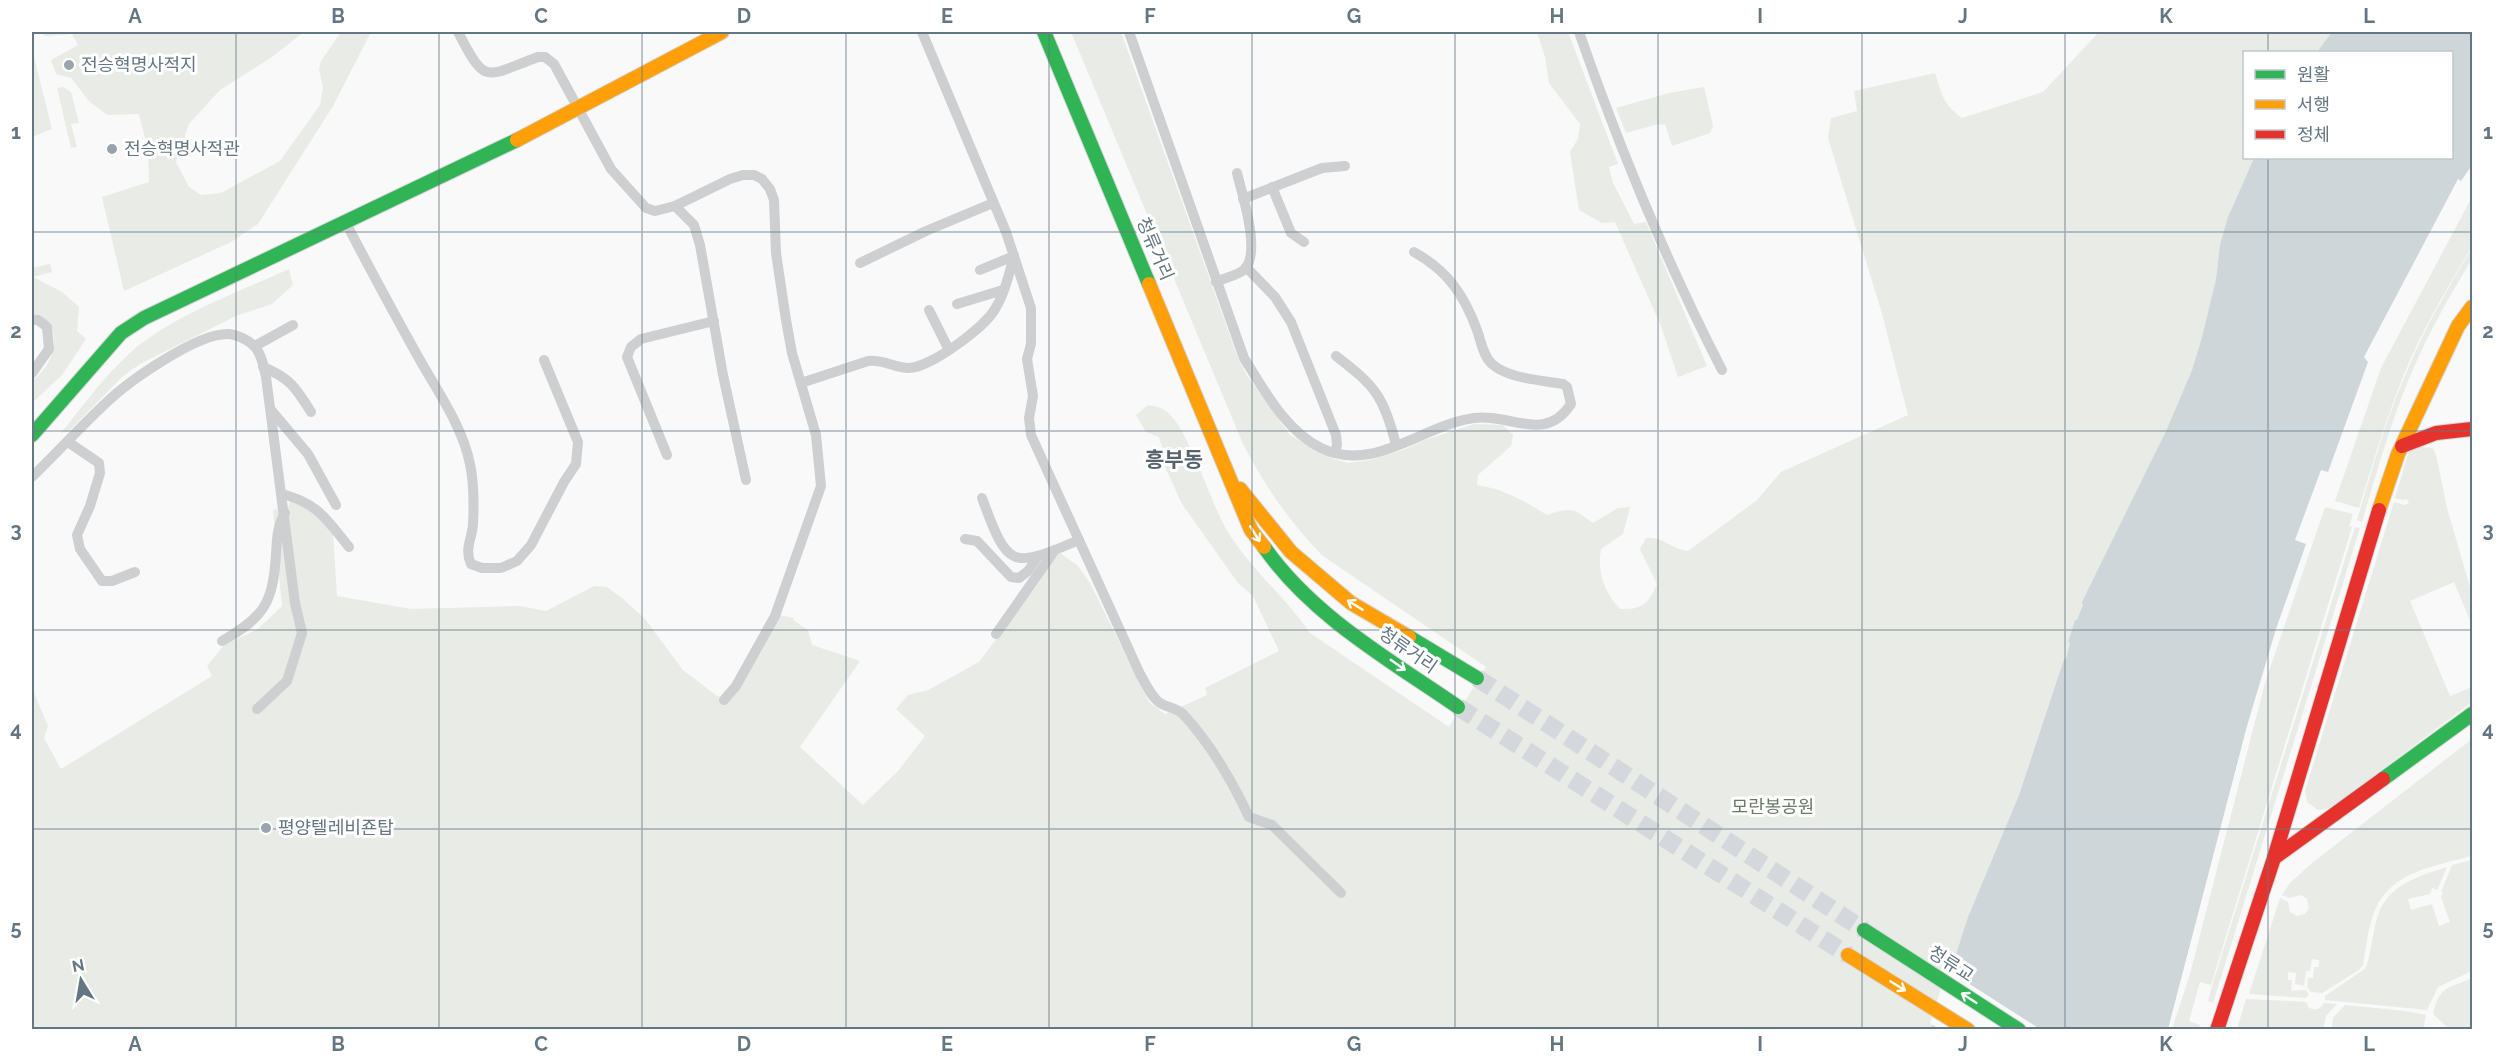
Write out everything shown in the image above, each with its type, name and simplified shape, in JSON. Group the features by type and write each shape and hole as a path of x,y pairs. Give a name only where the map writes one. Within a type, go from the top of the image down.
{"main road":[{"path":"32,435 121,333 160,309 346,224 482,158 722,32"},
{"name":"청류거리","path":"1044,32 1233,481 1251,530 1277,565 1338,622 1458,707"},
{"path":"2217,1029 2274,858 2385,490 2402,446 2458,326 2472,307"},
{"path":"2402,446 2424,434 2443,430 2472,429"},
{"name":"청류거리","path":"1233,481 1270,523 1291,552 1317,576 1351,603 1477,678"},
{"path":"2274,858 2472,714"},
{"name":"청류교","path":"1864,930 2019,1029"},
{"path":"1848,955 1968,1029"}],"street":[{"path":"458,32 475,65 483,72 493,73 538,57 545,57 554,64 611,169 646,208 655,211 675,206 730,178 743,175 754,175 770,189 774,200 776,253 786,320 816,435 821,486 775,616 736,686 724,700"},
{"path":"922,32 1014,256 1031,308 1030,344 1027,359 1033,396 1029,418 1031,435 1140,674 1154,697 1161,704 1176,708 1202,739 1238,794 1249,817 1272,825 1341,893"},
{"path":"1129,32 1244,358 1266,394 1303,437 1335,453 1349,457 1367,456 1441,426 1475,418 1537,425 1557,420 1570,404 1567,387 1563,384 1516,375 1490,363 1468,309 1449,277 1434,263 1414,252"},
{"path":"1579,32 1626,159 1694,316 1722,370"},
{"path":"1243,199 1322,168 1345,166"},
{"path":"1216,282 1244,271 1252,245 1237,172"},
{"path":"1272,187 1291,233 1304,242"},
{"path":"860,263 926,231 993,203"},
{"path":"675,206 694,225 746,480"},
{"path":"346,224 444,400 462,440 470,464 473,489 473,526 467,554 471,564 482,568 501,568 517,561 531,544 576,464 578,442 544,360"},
{"path":"980,270 1014,256"},
{"path":"801,383 868,361 878,360 895,367 911,368 928,363 949,350 995,311 1014,256"},
{"path":"1246,267 1275,297 1291,322 1336,435 1335,453"},
{"path":"957,304 1003,290"},
{"path":"930,310 949,350"},
{"path":"32,320 38,320 47,327 49,335 49,349 32,373"},
{"path":"666,455 627,357 631,347 641,339 714,321"},
{"path":"255,346 293,325"},
{"path":"32,477 107,401 142,374 206,339 226,334 240,337 255,346 263,367 271,410 295,603 302,633 287,681 257,708"},
{"path":"1336,356 1360,374 1379,395 1396,444"},
{"path":"263,367 280,374 295,385 311,412"},
{"path":"271,410 308,454 336,505"},
{"path":"68,442 99,463 100,472 90,506 76,535 80,549 102,581 112,581 135,572"},
{"path":"282,494 300,499 321,512 349,548"},
{"path":"982,498 1004,549 1021,560 1037,558 1079,540"},
{"path":"222,641 242,630 261,611 272,592 277,527 285,512"},
{"path":"965,539 976,541 1011,577 1019,578 1028,571 1037,558"},
{"path":"996,634 1055,550"}],"green space":[{"path":"43,32 304,32 272,57 220,90 189,124 176,162 189,187 201,195 221,193 280,161 320,105 323,88 319,69 321,61 341,32 371,32 333,106 258,224 231,242 124,291 102,197 149,182 148,150 139,114 107,115 89,101 71,78 56,74 51,60 78,45 72,34 45,36"},
{"name":"모란봉공원","path":"1071,32 1121,32 1238,358 1246,374 1290,435 1334,459 1348,463 1370,460 1403,450 1425,440 1474,424 1503,425 1513,435 1511,446 1478,475 1477,485 1522,500 1547,515 1571,510 1593,523 1618,508 1630,507 1623,534 1601,549 1600,557 1601,574 1606,589 1620,609 1627,609 1639,607 1647,601 1657,584 1640,549 1646,538 1657,539 1688,551 1756,501 1781,472 1908,415 1881,310 1828,138 1831,118 1857,111 1854,91 1935,73 1944,98 1962,118 2043,92 2099,32 2332,32 2318,51 2243,51 2243,159 2254,159 2228,217 2220,244 2216,279 2192,370 2166,431 2077,620 2075,620 2068,641 2071,642 2066,659 2064,659 2019,795 1968,917 1931,1029 32,1029 32,688 48,726 44,738 61,769 212,676 207,666 224,645 258,629 282,606 273,510 288,508 290,500 303,502 333,532 337,596 411,609 520,606 546,611 594,586 607,587 645,619 683,670 717,696 732,699 779,615 794,618 793,620 808,630 812,645 860,661 800,747 863,805 898,771 925,736 896,709 908,695 928,690 979,662 1039,582 1049,564 1060,553 1078,566 1090,583 1149,702 1165,714 1205,696 1207,694 1205,688 1279,651 1253,596 1238,583 1182,504 1162,460 1165,457 1159,437 1146,432 1136,415 1148,405 1166,411 1174,420 1190,448 1226,529 1310,633 1449,727 1486,667 1323,556 1300,531 1269,489 1243,444"},
{"path":"1537,32 1568,32 1618,164 1609,167 1613,183 1634,224 1646,222 1707,366 1678,377 1661,326 1615,222 1602,223 1579,210 1570,152 1578,139 1580,124 1549,83 1545,57"},
{"path":"32,49 52,129 32,137"},
{"path":"63,87 71,92 79,123 71,124 77,147 71,148 57,88"},
{"path":"1704,87 1713,126 1710,133 1672,146 1665,124 1626,133 1616,108 1669,93"},
{"path":"2472,197 2472,246 2445,292 2405,372 2386,422 2359,508 2335,501 2381,368"},
{"path":"2472,248 2472,259 2433,327 2408,381 2385,445 2362,522 2357,520 2399,389 2437,308"},
{"path":"50,264 52,272 33,277 62,292 79,307 77,331 86,339 62,375 32,403 32,381 48,363 54,340 50,323 32,317 32,268"},
{"path":"289,269 293,285 272,304 236,316 140,364 122,377 69,431 61,433 111,371 147,339 185,316"},
{"path":"2416,446 2433,448 2436,455 2447,508 2472,594 2472,625 2454,582 2410,601 2450,696 2472,687 2472,702 2340,801 2327,809 2318,810 2307,802 2305,791 2394,502 2404,505 2409,503 2407,499 2395,498 2410,448"},
{"path":"2325,507 2353,514 2349,526 2352,527 2211,985 2200,982 2189,1021 2200,1025 2199,1029 2172,1029 2190,974 2265,683"},
{"path":"2355,527 2360,528 2213,1003 2208,1001 2212,986"},
{"path":"2472,739 2472,856 2416,872 2403,878 2392,887 2382,897 2375,910 2363,965 2359,970 2322,993 2311,992 2307,987 2308,978 2313,978 2314,967 2319,967 2319,960 2312,959 2310,971 2306,971 2304,986 2295,984 2296,973 2288,972 2288,980 2292,980 2291,991 2305,990 2309,994 2306,998 2249,994 2280,898 2288,902 2290,912 2297,916 2305,914 2309,908 2307,899 2301,895 2289,898 2282,895 2290,883 2312,863"},
{"path":"2472,860 2472,971 2438,987 2427,1010 2325,1000 2325,996 2366,968 2380,910 2394,891 2413,879 2447,867 2437,890 2432,888 2430,894 2408,899 2411,910 2432,904 2439,926 2450,922 2441,892 2452,865"},
{"path":"2472,978 2472,1029 2449,1029 2433,1014 2438,998 2451,986"},
{"path":"2246,999 2306,1002 2309,1008 2314,1009 2320,1008 2324,1003 2337,1004 2326,1016 2323,1029 2237,1029"},
{"path":"2345,1005 2426,1015 2423,1029 2332,1029 2333,1018"}],"shaded area":[{"path":"2332,32 2472,32 2472,165 2461,181 2458,179 2364,357 2368,362 2328,472 2321,470 2295,540 2306,544 2276,629 2247,726 2168,1029 1931,1030 1968,917 2019,795 2064,659 2066,659 2070,643 2068,642 2083,605 2082,602 2166,431 2192,370 2216,279 2220,244 2228,217 2254,159 2453,159 2453,51 2318,51"}],"pier":[{"path":"1947,969 2040,1029 1940,1030 1930,1023"}],"tunnel":[{"path":"1477,678 1864,930"},
{"path":"1458,707 1848,955"}],"traffic: fast":[{"path":"1044,32 1149,284"},
{"path":"32,435 121,333 144,318 517,140"},
{"path":"1264,547 1283,572 1329,616 1379,654 1458,707"},
{"path":"1409,637 1477,678"},
{"path":"2383,779 2472,714"},
{"path":"1864,930 2019,1030"}],"traffic: slow":[{"path":"517,140 722,32"},
{"path":"1149,284 1251,530 1264,547"},
{"path":"2379,510 2398,454 2458,326 2472,307"},
{"path":"1240,489 1291,552 1351,603 1409,637"},
{"path":"1848,955 1968,1030"}],"traffic: jam":[{"path":"2402,446 2436,433 2472,429"},
{"path":"2274,858 2379,510"},
{"path":"2217,1030 2274,858 2383,779"}],"place":[{"name":"전승혁명사적지","path":"69,65"},
{"name":"전승혁명사적관","path":"112,149"},
{"name":"평양텔레비죤탑","path":"266,828"}],"district":[{"name":"흥부동","path":"1174,460"}]}
